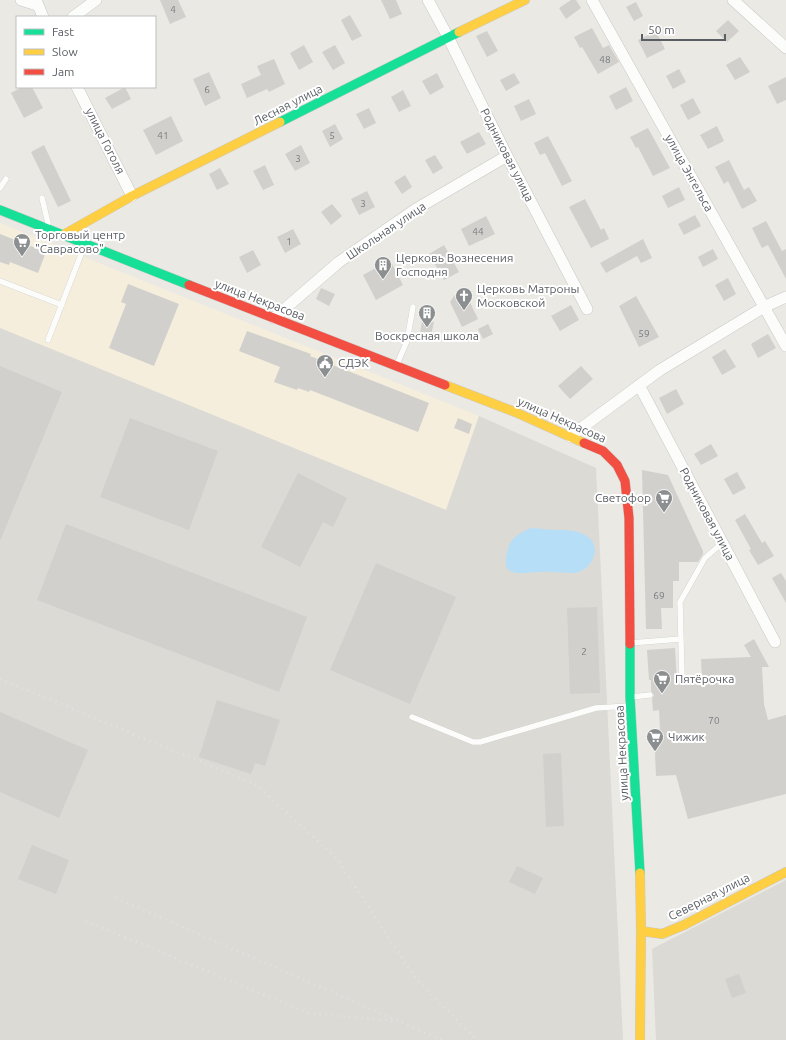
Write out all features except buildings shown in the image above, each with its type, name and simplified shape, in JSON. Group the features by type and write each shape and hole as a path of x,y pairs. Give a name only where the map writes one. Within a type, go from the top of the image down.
{"street":[{"path":"21,0 36,2 43,16"},
{"path":"74,16 96,0"},
{"name":"Родниковая улица","path":"428,0 586,309"},
{"name":"Лесная улица","path":"63,235 132,196 448,37 525,0"},
{"name":"улица Энгельса","path":"592,0 786,346"},
{"path":"733,0 786,48"},
{"name":"улица Гоголя","path":"78,88 132,196"},
{"name":"Школьная улица","path":"274,318 339,262 416,209 507,156"},
{"name":"улица Некрасова","path":"0,210 515,412 603,451 617,465 625,481 629,518 631,702 639,852 641,931 640,1040"},
{"path":"571,437 639,385 667,366 764,307 786,297"},
{"name":"Родниковая улица","path":"639,385 775,642"},
{"name":"Северная улица","path":"641,931 662,934 684,925 786,872"}],"lane":[{"path":"0,188 6,179"},
{"path":"42,198 48,223 47,229"},
{"path":"48,340 86,244"},
{"path":"0,281 62,305"},
{"path":"396,366 407,341 413,307"},
{"path":"682,677 680,602 705,558 722,542"},
{"path":"630,643 681,639"},
{"path":"412,717 473,742 480,742 596,708 615,706 650,695"}],"shaded area":[{"path":"0,223 479,416 446,510 0,328"},
{"path":"0,328 446,510 479,416 596,468 623,1040 0,1040"},
{"path":"786,880 786,1040 656,1040 652,949"}],"water":[{"path":"531,528 569,530 581,533 591,540 594,545 595,552 593,558 586,568 580,572 574,573 520,573 509,570 506,566 506,559 511,541 516,536"}],"railway":[{"path":"0,679 257,785 337,859 415,978 477,1040"},
{"path":"116,898 442,1040"},
{"path":"86,921 308,1013 395,1021"}],"traffic: fast":[{"path":"280,122 459,32"},
{"path":"0,210 189,285"},
{"path":"630,644 630,697 640,873"}],"traffic: slow":[{"path":"459,32 525,0"},
{"path":"63,235 132,196 280,122"},
{"path":"445,385 515,412 584,443"},
{"path":"641,931 662,934 684,925 786,872"},
{"path":"640,873 640,1040"}],"traffic: jam":[{"path":"189,285 445,385"},
{"path":"584,443 603,451 617,465 625,481 629,518 630,644"}],"place":[{"name":"Торговый центр \"Саврасово\"","path":"22,257"},
{"name":"Церковь Вознесения Господня","path":"383,280"},
{"name":"Церковь Матроны Московской","path":"464,311"},
{"name":"Воскресная школа","path":"427,328"},
{"name":"СДЭК","path":"325,378"},
{"name":"Светофор","path":"664,513"},
{"name":"Пятёрочка","path":"662,694"},
{"name":"Чижик","path":"655,752"}]}
